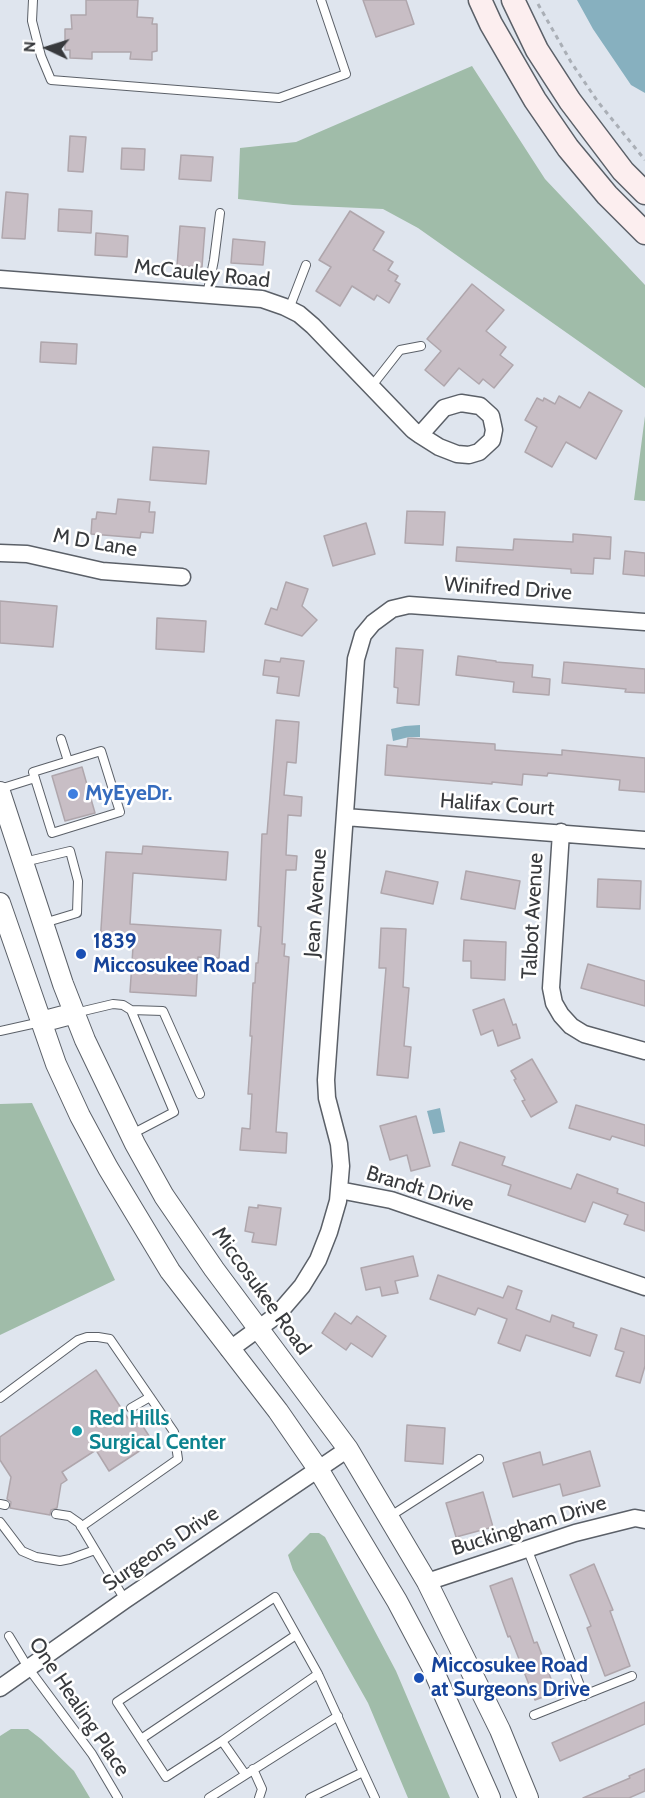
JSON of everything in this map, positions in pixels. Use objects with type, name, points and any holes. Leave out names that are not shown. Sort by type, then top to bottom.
[{"type":"main road","points":[[480,0],[491,24],[535,100],[568,148],[607,195],[645,233]]},
{"type":"main road","points":[[513,0],[537,50],[570,101],[623,171],[645,194]]},
{"type":"street","name":"McCauley Road","points":[[0,279],[262,299],[289,309],[313,326],[420,435]]},
{"type":"street","name":"M D Lane","points":[[0,553],[27,554],[102,571],[182,578]]},
{"type":"street","name":"Winifred Drive","points":[[373,623],[392,609],[409,605],[645,622]]},
{"type":"street","name":"Jean Avenue","points":[[339,1190],[341,1166],[339,1144],[327,1098],[326,1080],[356,659],[363,635],[373,623]]},
{"type":"street","name":"Miccosukee Road","points":[[0,790],[75,1013],[103,1082],[130,1135],[164,1196],[214,1269],[348,1449],[389,1517],[427,1582],[500,1730],[528,1798]]},
{"type":"street","name":"Halifax Court","points":[[345,817],[645,840]]},
{"type":"street","name":"Talbot Avenue","points":[[561,832],[551,988],[554,1003],[561,1016],[584,1034],[645,1051]]},
{"type":"street","points":[[0,903],[56,1064],[108,1168],[170,1271],[278,1411],[318,1469],[386,1583],[431,1665],[490,1798]]},
{"type":"street","points":[[41,1022],[75,1013]]},
{"type":"street","name":"Brandt Drive","points":[[229,1350],[277,1315],[302,1286],[318,1260],[329,1232],[339,1190],[391,1200],[645,1287]]},
{"type":"street","name":"Surgeons Drive","points":[[0,1688],[348,1449]]},
{"type":"street","name":"Buckingham Drive","points":[[427,1582],[527,1548],[615,1522],[635,1518],[645,1520]]},
{"type":"lane","points":[[33,0],[34,30],[51,80],[279,98],[346,74],[321,0]]},
{"type":"lane","points":[[207,295],[220,213]]},
{"type":"lane","points":[[289,309],[306,265]]},
{"type":"lane","points":[[372,387],[400,350],[421,346]]},
{"type":"lane","points":[[61,739],[68,761]]},
{"type":"lane","points":[[101,751],[120,812],[52,833],[35,778],[33,772],[101,751]]},
{"type":"lane","points":[[0,790],[35,778]]},
{"type":"lane","points":[[24,862],[70,851],[78,881],[77,913],[43,923]]},
{"type":"lane","points":[[75,1013],[113,1004],[123,1005],[131,1010],[163,1011],[200,1094]]},
{"type":"lane","points":[[130,1135],[174,1112],[131,1010]]},
{"type":"lane","points":[[0,1031],[41,1022]]},
{"type":"lane","points":[[0,1398],[78,1340],[93,1336],[110,1339],[174,1432],[178,1459],[81,1527]]},
{"type":"lane","points":[[131,1408],[150,1397]]},
{"type":"lane","points":[[389,1517],[479,1459]]},
{"type":"lane","points":[[56,1514],[69,1516],[81,1527],[125,1600]]},
{"type":"lane","points":[[0,1522],[22,1551],[36,1557],[60,1561],[95,1550]]},
{"type":"lane","points":[[527,1548],[584,1696]]},
{"type":"lane","points":[[318,1674],[166,1777],[117,1702],[275,1597],[318,1674],[375,1798]]},
{"type":"lane","points":[[141,1739],[296,1635]]},
{"type":"lane","name":"One Healing Place","points":[[9,1636],[29,1669],[92,1754],[118,1798]]},
{"type":"lane","points":[[534,1715],[632,1676]]},
{"type":"lane","points":[[210,1798],[338,1716]]},
{"type":"lane","points":[[222,1741],[261,1789],[259,1798]]},
{"type":"lane","points":[[310,1798],[363,1772]]},
{"type":"path","points":[[536,0],[571,62],[598,102],[645,160]]},
{"type":"green space","points":[[472,66],[545,179],[645,285],[645,388],[418,228],[383,209],[293,205],[238,199],[240,148],[296,142]]},
{"type":"green space","points":[[645,416],[645,501],[634,500]]},
{"type":"green space","points":[[32,1103],[115,1280],[0,1335],[0,1104]]},
{"type":"green space","points":[[310,1533],[319,1533],[325,1537],[396,1671],[450,1798],[408,1798],[368,1703],[293,1570],[288,1555]]},
{"type":"green space","points":[[11,1729],[28,1729],[41,1739],[74,1771],[90,1798],[0,1798],[0,1736]]},
{"type":"water","points":[[577,0],[645,0],[645,93],[631,85],[593,29]]},
{"type":"water","points":[[420,725],[420,737],[393,741],[391,729]]},
{"type":"water","points":[[440,1108],[445,1132],[433,1134],[427,1111]]},
{"type":"building","points":[[86,0],[138,0],[137,17],[153,18],[152,24],[157,24],[157,51],[152,52],[152,60],[130,59],[131,52],[92,52],[92,59],[70,58],[70,50],[65,50],[65,29],[72,29],[71,15],[86,15]]},
{"type":"building","points":[[363,0],[406,0],[414,24],[376,37]]},
{"type":"building","points":[[70,136],[86,137],[83,172],[68,171]]},
{"type":"building","points":[[122,148],[145,149],[144,170],[121,169]]},
{"type":"building","points":[[181,155],[213,157],[211,181],[179,179]]},
{"type":"building","points":[[6,192],[28,194],[25,239],[2,238]]},
{"type":"building","points":[[59,209],[92,211],[91,233],[58,231]]},
{"type":"building","points":[[350,211],[384,232],[373,250],[393,262],[388,270],[398,276],[395,281],[400,284],[389,303],[377,295],[374,300],[352,286],[340,306],[316,291],[331,267],[319,260]]},
{"type":"building","points":[[180,226],[205,228],[202,267],[177,266]]},
{"type":"building","points":[[96,233],[128,236],[127,257],[95,255]]},
{"type":"building","points":[[233,239],[265,242],[263,265],[231,263]]},
{"type":"building","points":[[472,284],[504,310],[486,331],[506,347],[500,355],[513,365],[494,388],[483,379],[479,384],[459,368],[444,386],[425,370],[441,351],[427,339]]},
{"type":"building","points":[[41,342],[77,344],[76,364],[40,362]]},
{"type":"building","points":[[589,392],[622,411],[596,459],[566,442],[552,467],[525,452],[537,427],[525,420],[537,398],[543,401],[544,398],[555,404],[559,396],[580,408]]},
{"type":"building","points":[[153,447],[209,451],[206,484],[150,480]]},
{"type":"building","points":[[118,499],[150,502],[149,512],[155,512],[153,533],[141,532],[140,538],[91,534],[92,519],[96,519],[97,512],[116,514]]},
{"type":"building","points":[[407,511],[445,512],[443,545],[405,543]]},
{"type":"building","points":[[366,523],[375,554],[333,566],[324,536]]},
{"type":"building","points":[[573,534],[611,537],[610,559],[594,558],[593,574],[571,573],[571,569],[456,561],[457,547],[513,550],[514,539],[573,542]]},
{"type":"building","points":[[625,551],[645,553],[645,576],[623,574]]},
{"type":"building","points":[[286,582],[308,589],[302,606],[317,620],[302,636],[265,624],[271,608],[277,610]]},
{"type":"building","points":[[0,601],[57,606],[53,647],[0,643]]},
{"type":"building","points":[[157,618],[206,621],[204,652],[156,649]]},
{"type":"building","points":[[396,648],[423,650],[419,705],[397,703],[398,688],[394,687]]},
{"type":"building","points":[[458,656],[533,665],[532,677],[550,679],[549,695],[513,692],[514,682],[456,675]]},
{"type":"building","points":[[281,658],[304,661],[299,696],[277,693],[279,677],[263,675],[265,660],[280,662]]},
{"type":"building","points":[[564,662],[645,669],[645,693],[562,683]]},
{"type":"building","points":[[276,720],[299,722],[296,763],[287,762],[284,795],[302,797],[301,816],[288,815],[286,855],[297,856],[296,870],[286,870],[282,944],[285,944],[284,956],[289,957],[276,1132],[287,1133],[286,1153],[240,1150],[242,1128],[250,1129],[252,1094],[248,1094],[252,1036],[250,1036],[253,983],[255,983],[256,963],[258,963],[261,927],[258,926],[262,834],[267,834]]},
{"type":"building","points":[[408,738],[495,744],[495,750],[562,755],[562,750],[645,758],[645,792],[619,790],[620,780],[548,773],[547,776],[523,774],[522,785],[385,775],[387,745],[407,747]]},
{"type":"building","name":"MyEyeDr.","points":[[82,767],[95,813],[65,821],[52,776]]},
{"type":"building","points":[[143,846],[228,852],[226,880],[133,873],[130,924],[221,930],[219,958],[198,957],[196,996],[130,992],[133,947],[100,944],[106,852],[142,854]]},
{"type":"building","points":[[386,871],[438,882],[433,904],[381,893]]},
{"type":"building","points":[[466,871],[520,881],[515,909],[461,899]]},
{"type":"building","points":[[598,879],[641,881],[640,909],[597,907]]},
{"type":"building","points":[[381,928],[406,929],[403,987],[409,988],[404,1046],[411,1047],[408,1078],[377,1075],[386,968],[379,968]]},
{"type":"building","points":[[464,940],[506,942],[505,980],[471,978],[471,961],[463,961]]},
{"type":"building","points":[[588,964],[645,981],[645,1006],[581,988]]},
{"type":"building","points":[[504,999],[520,1038],[498,1046],[493,1030],[481,1035],[473,1010]]},
{"type":"building","points":[[532,1059],[557,1102],[531,1117],[522,1101],[525,1100],[511,1071]]},
{"type":"building","points":[[576,1105],[645,1125],[645,1146],[612,1136],[610,1140],[569,1128]]},
{"type":"building","points":[[416,1116],[430,1166],[411,1171],[407,1155],[390,1160],[380,1126]]},
{"type":"building","points":[[460,1142],[505,1157],[502,1165],[571,1189],[577,1174],[618,1189],[617,1193],[645,1203],[645,1231],[624,1224],[628,1215],[593,1202],[585,1222],[508,1195],[511,1185],[452,1165]]},
{"type":"building","points":[[258,1205],[281,1208],[276,1245],[252,1242],[254,1233],[245,1231],[249,1207],[258,1208]]},
{"type":"building","points":[[413,1256],[418,1276],[395,1281],[398,1293],[382,1296],[380,1287],[366,1290],[361,1268]]},
{"type":"building","points":[[438,1275],[503,1298],[508,1286],[522,1291],[516,1309],[550,1322],[552,1315],[574,1323],[573,1327],[597,1335],[590,1356],[526,1335],[520,1351],[498,1343],[507,1319],[478,1308],[475,1315],[430,1299]]},
{"type":"building","points":[[335,1313],[351,1324],[357,1316],[386,1336],[372,1357],[351,1343],[346,1350],[322,1333]]},
{"type":"building","points":[[621,1328],[645,1336],[645,1366],[640,1383],[616,1376],[624,1352],[615,1349]]},
{"type":"building","name":"Red Hills Surgical Center","points":[[96,1370],[133,1426],[140,1422],[153,1442],[109,1471],[96,1450],[62,1472],[67,1480],[61,1484],[57,1508],[51,1510],[50,1515],[10,1508],[11,1502],[7,1499],[11,1477],[0,1460],[0,1437]]},
{"type":"building","points":[[407,1425],[445,1428],[443,1464],[405,1461]]},
{"type":"building","points":[[590,1451],[600,1486],[563,1496],[560,1484],[513,1497],[503,1463],[540,1452],[543,1465]]},
{"type":"building","points":[[483,1492],[493,1527],[456,1537],[446,1503]]},
{"type":"building","points":[[594,1564],[613,1610],[610,1611],[630,1666],[605,1676],[587,1628],[591,1626],[570,1575]]},
{"type":"building","points":[[512,1578],[534,1643],[537,1642],[556,1692],[535,1700],[510,1636],[508,1637],[490,1586]]},
{"type":"building","points":[[645,1702],[645,1724],[560,1761],[552,1743]]},
{"type":"building","points":[[645,1769],[645,1791],[629,1798],[583,1798],[630,1778],[629,1776]]},
{"type":"place","name":"MyEyeDr.","points":[[73,794]]},
{"type":"place","name":"1839 Miccosukee Road","points":[[81,954]]},
{"type":"place","name":"Red Hills Surgical Center","points":[[77,1431]]},
{"type":"place","name":"Miccosukee Road at Surgeons Drive","points":[[419,1678]]}]
